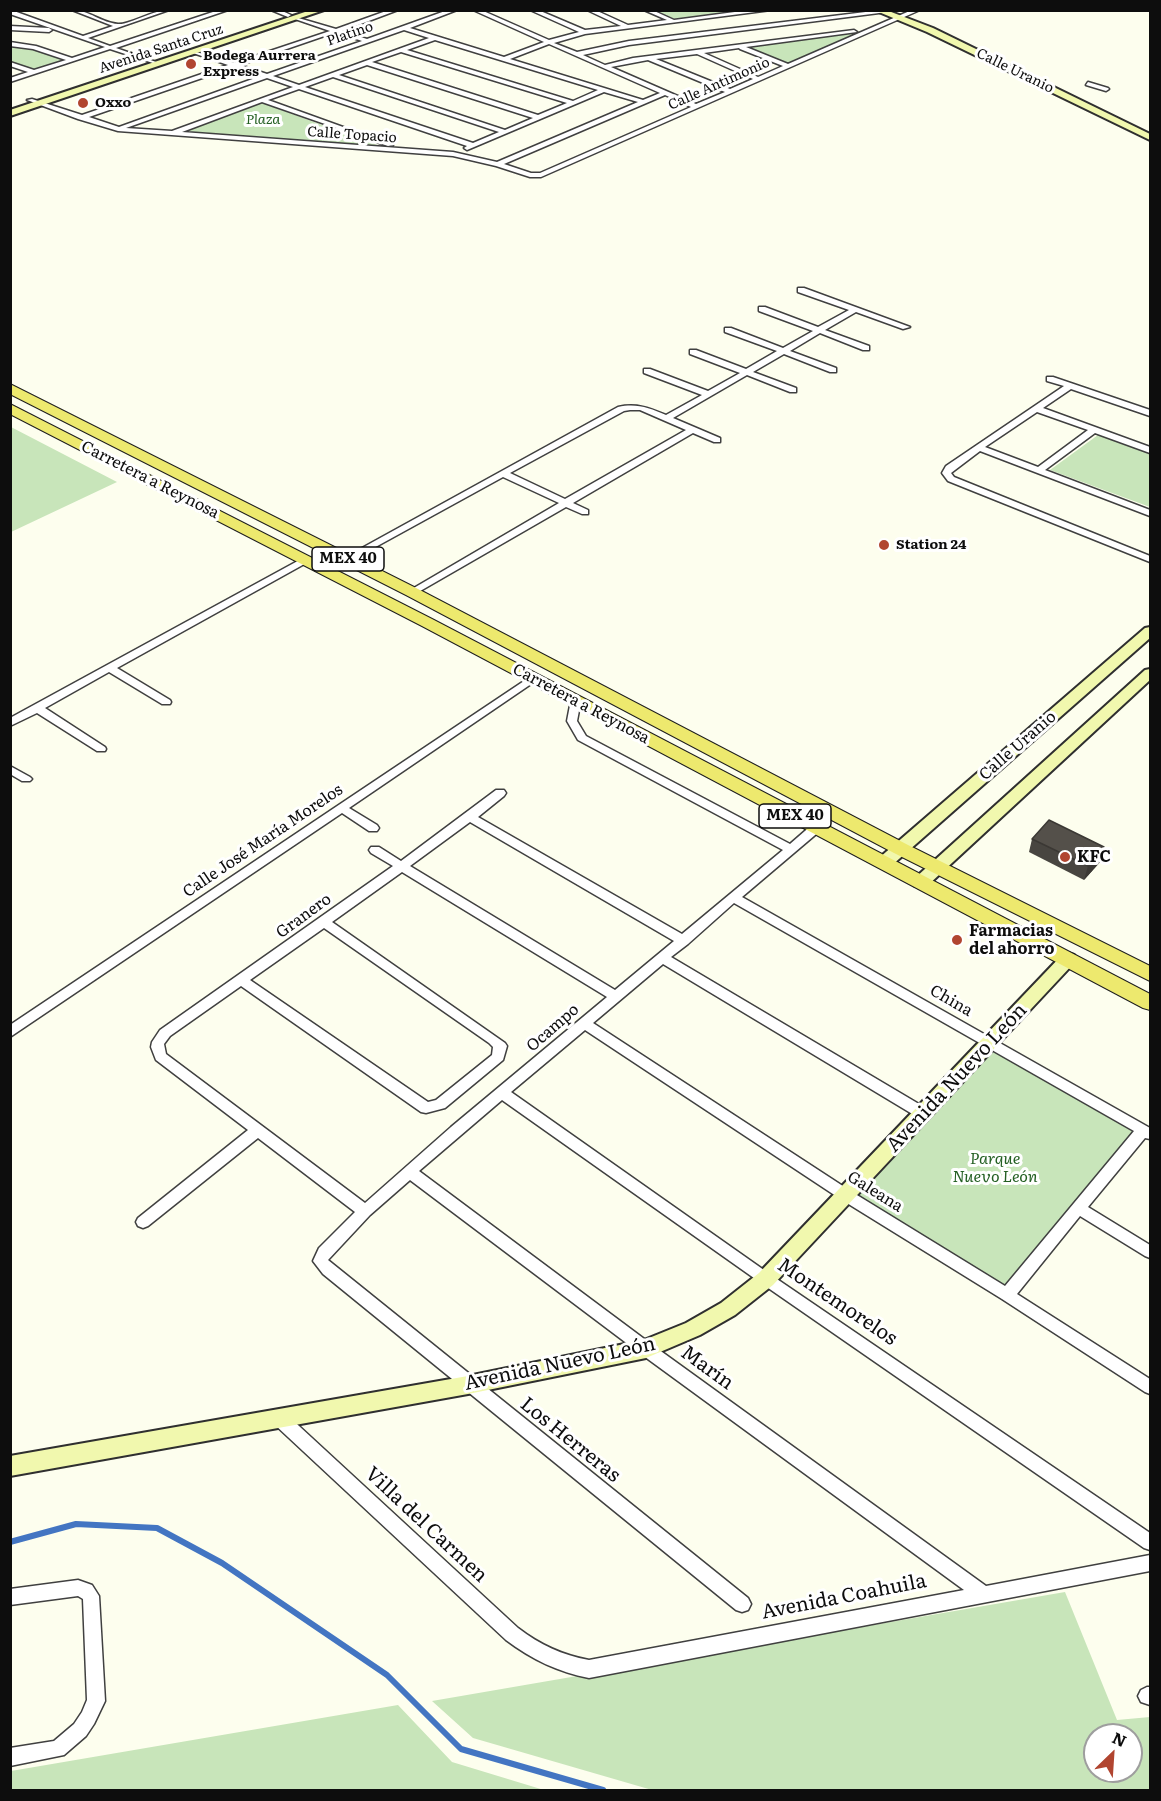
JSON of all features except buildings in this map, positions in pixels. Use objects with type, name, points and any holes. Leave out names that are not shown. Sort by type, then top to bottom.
[{"type":"main road","name":"Carretera a Reynosa","points":[[10,388],[412,591],[901,849],[1150,974]]},
{"type":"main road","name":"Carretera a Reynosa","points":[[10,408],[428,622],[1150,1003]]},
{"type":"main road","points":[[265,539],[321,560],[347,559]]},
{"type":"main road","points":[[322,568],[366,580],[394,583]]},
{"type":"main road","points":[[428,622],[413,608],[418,604],[434,603]]},
{"type":"main road","points":[[669,751],[717,768],[729,770],[747,768]]},
{"type":"main road","points":[[1002,900],[1054,940],[1068,959],[1104,966],[1150,985]]},
{"type":"street","points":[[74,10],[119,26]]},
{"type":"street","points":[[138,10],[152,15]]},
{"type":"street","points":[[82,38],[167,10]]},
{"type":"street","points":[[10,80],[226,10]]},
{"type":"street","points":[[273,10],[295,14],[368,41]]},
{"type":"street","name":"Avenida Santa Cruz","points":[[10,106],[153,62],[295,14],[320,10]]},
{"type":"street","points":[[80,118],[396,10]]},
{"type":"street","name":"Platino","points":[[118,129],[455,10]]},
{"type":"street","points":[[475,10],[697,107]]},
{"type":"street","points":[[532,10],[584,32]]},
{"type":"street","points":[[590,10],[630,27]]},
{"type":"street","points":[[646,10],[674,22]]},
{"type":"street","points":[[504,59],[584,32],[769,10]]},
{"type":"street","name":"Calle Antimonio","points":[[530,175],[550,172],[902,14],[918,10]]},
{"type":"street","points":[[578,54],[628,43],[881,11]]},
{"type":"street","name":"Calle Uranio","points":[[881,11],[902,14],[1141,122]]},
{"type":"street","points":[[10,12],[153,62]]},
{"type":"street","name":"Avenida Santa Cruz","points":[[10,113],[153,62],[195,52],[295,14]]},
{"type":"street","name":"Calle Uranio","points":[[902,14],[930,30],[1150,137]]},
{"type":"street","points":[[697,19],[739,36]]},
{"type":"street","points":[[10,28],[66,31]]},
{"type":"street","points":[[404,28],[643,102]]},
{"type":"street","points":[[606,66],[649,58],[870,30]]},
{"type":"street","points":[[171,133],[434,38]]},
{"type":"street","points":[[749,40],[760,44]]},
{"type":"street","points":[[10,44],[34,47],[73,60]]},
{"type":"street","points":[[740,47],[788,66]]},
{"type":"street","points":[[401,50],[573,103]]},
{"type":"street","points":[[195,52],[472,145]]},
{"type":"street","points":[[697,52],[758,78]]},
{"type":"street","points":[[649,58],[729,91]]},
{"type":"street","points":[[368,63],[540,118]]},
{"type":"street","points":[[10,64],[33,72]]},
{"type":"street","points":[[334,75],[506,132]]},
{"type":"street","points":[[1088,84],[1106,89]]},
{"type":"street","points":[[453,154],[604,90]]},
{"type":"street","points":[[498,164],[664,93]]},
{"type":"street","name":"Calle Topacio","points":[[30,100],[118,129],[453,154],[498,164],[530,175]]},
{"type":"street","points":[[264,100],[405,150]]},
{"type":"street","points":[[801,290],[906,327]]},
{"type":"street","points":[[762,309],[866,348]]},
{"type":"street","points":[[667,418],[856,309]]},
{"type":"street","points":[[728,330],[833,370]]},
{"type":"street","points":[[693,352],[793,390]]},
{"type":"street","points":[[647,371],[708,394]]},
{"type":"street","points":[[1050,379],[1150,413]]},
{"type":"street","points":[[1070,386],[949,468],[946,474],[1150,559]]},
{"type":"street","points":[[347,559],[621,409],[642,408],[717,440]]},
{"type":"street","points":[[1037,408],[1150,450]]},
{"type":"street","points":[[412,591],[692,430]]},
{"type":"street","points":[[1038,471],[1094,430]]},
{"type":"street","points":[[979,448],[1150,513]]},
{"type":"street","points":[[502,473],[585,512]]},
{"type":"street","points":[[10,723],[305,560]]},
{"type":"street","name":"Calle Uranio","points":[[885,862],[1150,631]]},
{"type":"street","points":[[110,668],[166,702]]},
{"type":"street","name":"Calle Uranio","points":[[921,882],[1150,673]]},
{"type":"street","name":"Calle José María Morelos","points":[[10,1032],[533,678]]},
{"type":"street","points":[[576,700],[572,721],[582,738],[790,849]]},
{"type":"street","points":[[38,708],[101,749]]},
{"type":"street","points":[[10,768],[26,779]]},
{"type":"street","name":"Granero","points":[[257,1131],[161,1057],[157,1049],[158,1042],[165,1033],[324,922],[500,793]]},
{"type":"street","points":[[342,808],[374,828]]},
{"type":"street","points":[[470,817],[684,941]]},
{"type":"street","name":"Ocampo","points":[[320,1261],[324,1252],[365,1211],[817,827]]},
{"type":"street","points":[[375,850],[616,996]]},
{"type":"street","name":"China","points":[[735,898],[1147,1132]]},
{"type":"street","points":[[242,980],[426,1108],[440,1104],[498,1057],[500,1046],[324,922]]},
{"type":"street","points":[[663,958],[924,1114]]},
{"type":"street","name":"Avenida Nuevo León","points":[[10,1466],[468,1385],[646,1349],[711,1319],[728,1309],[766,1279],[1068,959]]},
{"type":"street","name":"Galeana","points":[[584,1023],[846,1196],[1007,1295],[1150,1387]]},
{"type":"street","name":"Montemorelos","points":[[502,1093],[766,1279],[1150,1542]]},
{"type":"street","points":[[143,1222],[257,1131],[365,1211]]},
{"type":"street","points":[[1007,1295],[1079,1208],[1147,1132]]},
{"type":"street","name":"Marín","points":[[411,1172],[646,1349],[983,1594]]},
{"type":"street","points":[[1079,1208],[1150,1252]]},
{"type":"street","name":"Los Herreras","points":[[320,1261],[468,1385],[742,1604]]},
{"type":"street","name":"Villa del Carmen","points":[[280,1419],[512,1634],[546,1658]]},
{"type":"street","name":"Avenida Coahuila","points":[[546,1658],[568,1666],[589,1669],[1150,1563]]},
{"type":"street","points":[[10,1597],[78,1588],[91,1596],[96,1701],[80,1730],[57,1749],[10,1757]]},
{"type":"green space","points":[[751,10],[674,19],[651,11]]},
{"type":"green space","points":[[870,30],[788,66],[740,47]]},
{"type":"green space","points":[[10,44],[73,60],[33,72],[11,64]]},
{"type":"green space","name":"Plaza","points":[[262,103],[380,146],[183,131]]},
{"type":"green space","points":[[11,427],[117,482],[11,532]]},
{"type":"green space","points":[[1098,435],[1150,454],[1150,507],[1050,470]]},
{"type":"green space","name":"Parque Nuevo León","points":[[990,1043],[1143,1130],[1007,1295],[847,1196]]},
{"type":"green space","points":[[1065,1592],[1117,1720],[1150,1717],[1150,1790],[652,1790],[473,1738],[432,1701]]},
{"type":"green space","points":[[398,1705],[452,1762],[544,1790],[11,1790],[11,1771]]},
{"type":"waterway","points":[[10,1542],[76,1524],[157,1528],[222,1563],[387,1675],[461,1749],[603,1790]]},
{"type":"place","name":"Bodega Aurrera Express","points":[[191,64]]},
{"type":"place","name":"Oxxo","points":[[83,103]]},
{"type":"place","name":"Station 24","points":[[884,545]]},
{"type":"place","name":"KFC","points":[[1065,857]]},
{"type":"place","name":"Farmacias del ahorro","points":[[957,940]]}]
